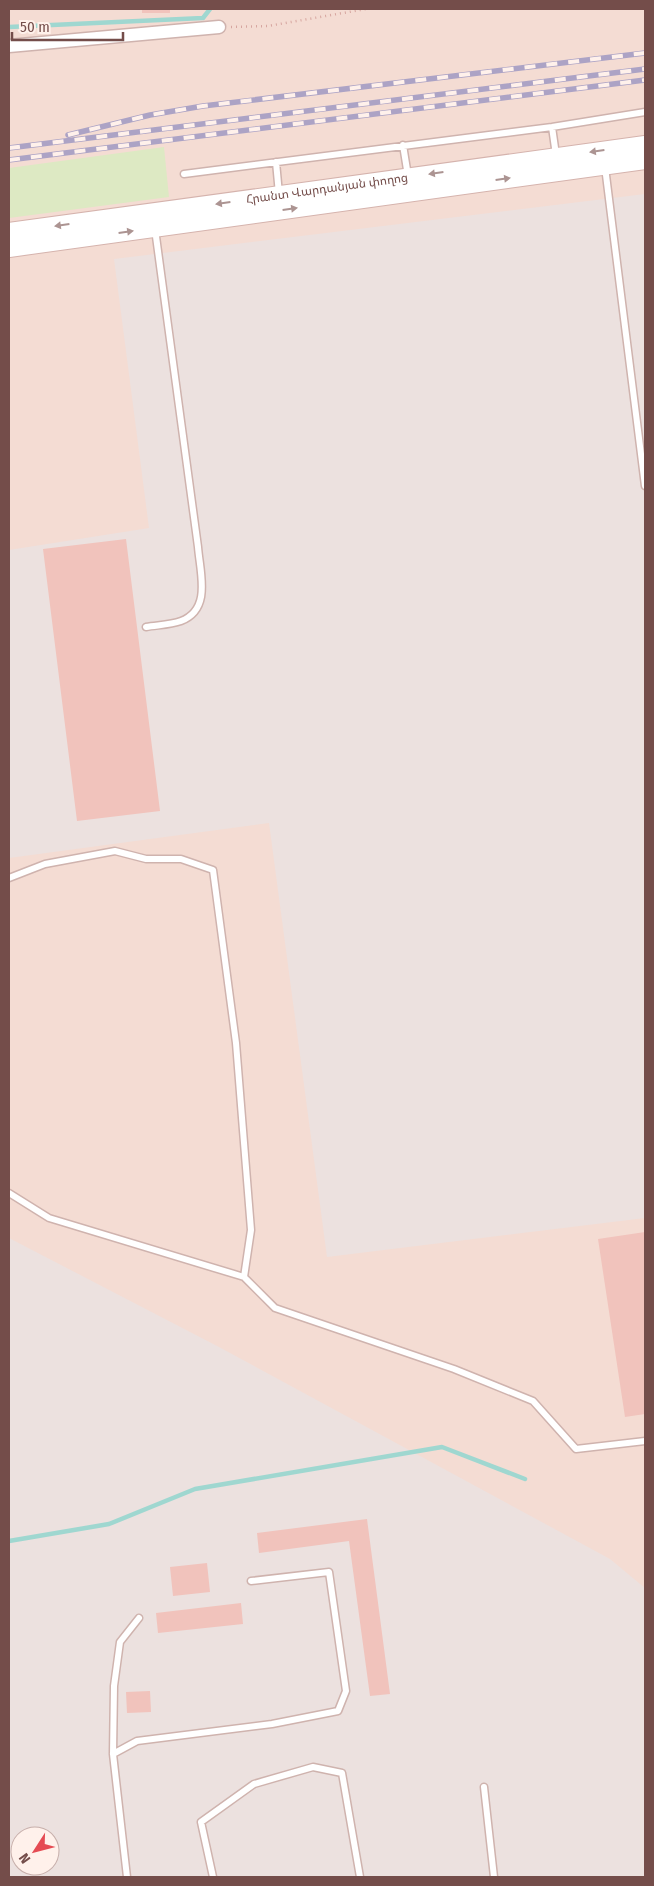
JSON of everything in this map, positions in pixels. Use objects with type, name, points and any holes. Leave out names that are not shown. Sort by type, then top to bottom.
[{"type":"main road","name":"Հրանտ Վարդանյան փողոց","points":[[9,232],[645,145]]},
{"type":"main road","name":"Հրանտ Վարդանյան փողոց","points":[[9,248],[645,160]]},
{"type":"street","points":[[9,46],[219,27]]},
{"type":"lane","points":[[184,174],[645,112]]},
{"type":"lane","points":[[552,126],[556,156]]},
{"type":"lane","points":[[403,145],[408,177]]},
{"type":"lane","points":[[276,162],[279,195]]},
{"type":"lane","points":[[604,165],[645,486]]},
{"type":"lane","points":[[146,627],[181,620],[194,612],[202,599],[198,547],[155,228]]},
{"type":"lane","points":[[9,878],[45,864],[116,851],[146,859],[181,858],[212,870],[236,1043],[249,1200],[251,1230],[244,1277]]},
{"type":"lane","points":[[9,1194],[49,1218],[244,1277],[275,1308],[454,1369],[533,1401],[576,1449],[645,1441]]},
{"type":"lane","points":[[112,1754],[137,1741],[272,1724],[338,1711],[346,1691],[329,1572],[251,1581]]},
{"type":"lane","points":[[127,1877],[112,1754],[114,1686],[120,1642],[139,1618]]},
{"type":"lane","points":[[213,1877],[201,1822],[254,1784],[313,1767],[342,1773],[360,1877]]},
{"type":"lane","points":[[484,1787],[494,1877]]},
{"type":"path","points":[[219,27],[268,26],[366,9]]},
{"type":"shaded area","points":[[9,9],[645,9],[645,1877],[9,1877]]},
{"type":"shaded area","points":[[645,194],[645,1218],[327,1257],[269,823],[9,858],[9,550],[149,528],[114,259]]},
{"type":"shaded area","points":[[9,1238],[219,1347],[610,1559],[645,1588],[645,1877],[9,1877]]},
{"type":"green space","points":[[164,147],[169,197],[9,218],[9,168]]},
{"type":"building","points":[[142,9],[170,9],[170,13],[142,13]]},
{"type":"building","points":[[126,539],[160,811],[77,821],[43,549]]},
{"type":"building","points":[[645,1232],[645,1414],[625,1417],[598,1239]]},
{"type":"building","points":[[367,1519],[390,1694],[370,1696],[349,1541],[259,1553],[257,1533]]},
{"type":"building","points":[[207,1563],[210,1592],[173,1596],[170,1567]]},
{"type":"building","points":[[241,1603],[243,1624],[158,1633],[156,1613]]},
{"type":"building","points":[[150,1691],[151,1712],[127,1713],[126,1692]]},
{"type":"waterway","points":[[9,27],[203,18],[210,9]]},
{"type":"waterway","points":[[9,1541],[109,1524],[195,1489],[442,1447],[525,1479]]},
{"type":"railway","points":[[68,135],[150,115],[203,106],[645,53]]},
{"type":"railway","points":[[9,148],[645,69]]},
{"type":"railway","points":[[9,160],[645,80]]}]
